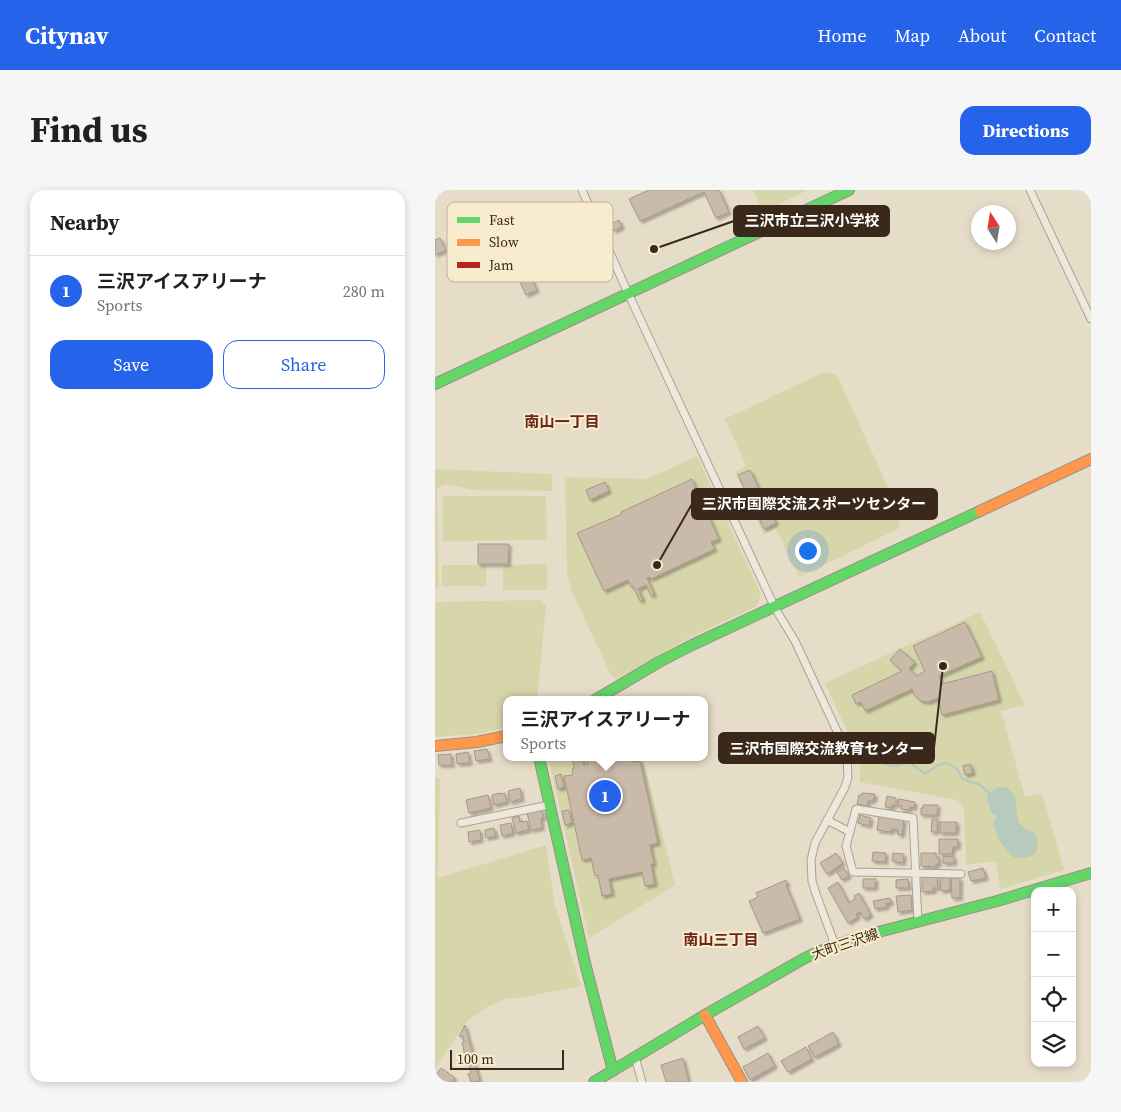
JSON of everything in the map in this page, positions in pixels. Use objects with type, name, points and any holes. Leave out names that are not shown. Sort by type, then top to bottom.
[{"type":"street","points":[[582,190],[587,202]]},
{"type":"street","points":[[435,384],[849,190]]},
{"type":"street","points":[[1029,190],[1091,319]]},
{"type":"street","points":[[613,259],[775,608],[802,656],[844,746],[848,777],[845,787],[815,842],[811,860],[816,894],[835,945]]},
{"type":"street","points":[[602,696],[692,645],[775,608],[1091,459]]},
{"type":"street","points":[[435,746],[477,742],[503,737]]},
{"type":"street","points":[[540,761],[585,963],[613,1071]]},
{"type":"street","points":[[461,823],[549,805]]},
{"type":"street","points":[[918,922],[914,873],[913,818],[856,809],[846,846],[853,872],[914,873],[961,874]]},
{"type":"street","points":[[827,820],[850,832]]},
{"type":"street","name":"大町三沢線","points":[[594,1082],[705,1015],[805,958],[835,945],[1091,873]]},
{"type":"street","points":[[705,1015],[742,1082]]},
{"type":"street","points":[[635,1057],[642,1082]]},
{"type":"green space","points":[[753,190],[808,190],[763,212]]},
{"type":"green space","points":[[824,372],[837,375],[901,516],[898,529],[799,577],[776,529],[763,534],[735,472],[746,466],[725,419]]},
{"type":"green space","points":[[697,456],[761,594],[757,606],[693,636],[616,679],[612,677],[572,592],[567,573],[565,477],[647,479]]},
{"type":"green space","points":[[435,469],[552,474],[552,491],[472,490],[447,484],[437,490],[439,588],[435,588]]},
{"type":"green space","points":[[443,496],[546,496],[547,540],[443,541]]},
{"type":"green space","points":[[547,564],[547,590],[503,590],[503,565]]},
{"type":"green space","points":[[442,565],[486,565],[486,586],[442,586]]},
{"type":"green space","points":[[541,600],[546,606],[537,696],[503,696],[503,728],[479,734],[435,737],[435,602]]},
{"type":"green space","points":[[980,612],[1025,705],[1001,711],[1025,797],[1042,793],[1064,870],[1000,889],[996,861],[966,865],[964,808],[957,800],[860,782],[860,759],[825,683]]},
{"type":"green space","points":[[549,761],[644,761],[675,885],[589,938]]},
{"type":"green space","points":[[435,778],[440,778],[438,878],[546,845],[555,906],[581,986],[519,998],[508,998],[487,1007],[467,1021],[435,1068]]},
{"type":"shaded area","points":[[999,787],[1006,787],[1014,794],[1019,823],[1027,830],[1035,833],[1037,846],[1034,854],[1031,856],[1026,858],[1013,857],[999,841],[993,824],[997,816],[991,813],[987,798],[989,793]]},
{"type":"building","points":[[649,190],[719,190],[729,212],[716,218],[704,192],[640,221],[629,199]]},
{"type":"building","points":[[619,220],[622,227],[614,231],[613,223]]},
{"type":"building","points":[[440,238],[446,250],[435,255],[435,240]]},
{"type":"building","points":[[520,282],[533,282],[537,290],[526,295]]},
{"type":"building","points":[[750,470],[776,523],[764,529],[738,475]]},
{"type":"building","points":[[692,479],[719,539],[711,542],[715,549],[651,579],[650,577],[647,578],[654,594],[651,596],[646,585],[638,589],[643,600],[640,601],[628,580],[604,591],[577,533],[622,514],[621,512]]},
{"type":"building","points":[[605,482],[609,491],[590,500],[586,490]]},
{"type":"building","points":[[478,544],[509,544],[508,564],[478,564]]},
{"type":"building","points":[[965,622],[982,657],[939,676],[942,684],[992,671],[999,700],[942,715],[938,698],[929,702],[921,701],[915,696],[912,689],[865,711],[861,702],[856,704],[852,695],[902,671],[890,660],[900,649],[915,662],[909,669],[917,676],[925,671],[913,646]]},
{"type":"building","points":[[487,749],[490,759],[476,761],[474,751]]},
{"type":"building","points":[[468,752],[470,763],[457,764],[456,754]]},
{"type":"building","points":[[451,754],[452,765],[439,765],[438,755]]},
{"type":"building","points":[[573,761],[583,761],[584,765],[588,764],[587,761],[640,761],[658,843],[650,845],[654,864],[651,864],[655,884],[645,886],[642,872],[609,879],[612,894],[602,896],[598,875],[595,876],[591,858],[582,860],[564,776],[573,775],[572,769],[574,769]]},
{"type":"building","points":[[970,764],[973,773],[965,775],[963,766]]},
{"type":"building","points":[[561,774],[564,787],[558,789],[555,776]]},
{"type":"building","points":[[520,788],[522,799],[510,802],[508,791]]},
{"type":"building","points":[[505,793],[507,802],[494,805],[492,795]]},
{"type":"building","points":[[862,793],[875,794],[874,800],[868,801],[867,806],[857,804],[859,795],[862,795]]},
{"type":"building","points":[[488,795],[491,808],[469,813],[466,800]]},
{"type":"building","points":[[887,796],[896,798],[896,805],[892,805],[892,808],[885,807]]},
{"type":"building","points":[[899,799],[915,802],[914,808],[910,807],[909,810],[901,809],[902,806],[898,806]]},
{"type":"building","points":[[923,805],[938,805],[937,815],[921,815]]},
{"type":"building","points":[[542,810],[544,817],[541,818],[542,828],[531,830],[527,813]]},
{"type":"building","points":[[569,810],[572,823],[565,825],[562,811]]},
{"type":"building","points":[[860,815],[871,818],[869,826],[858,823]]},
{"type":"building","points":[[519,816],[520,822],[527,821],[529,830],[516,833],[512,818]]},
{"type":"building","points":[[879,816],[904,820],[902,835],[897,834],[898,830],[892,829],[891,832],[877,830]]},
{"type":"building","points":[[932,819],[938,819],[937,832],[931,832]]},
{"type":"building","points":[[940,822],[957,822],[956,833],[940,833]]},
{"type":"building","points":[[511,823],[513,833],[502,836],[500,825]]},
{"type":"building","points":[[494,828],[496,836],[486,838],[485,830]]},
{"type":"building","points":[[480,830],[481,840],[469,842],[468,832]]},
{"type":"building","points":[[939,839],[958,839],[958,847],[953,847],[952,854],[939,854]]},
{"type":"building","points":[[873,852],[886,853],[885,862],[872,861]]},
{"type":"building","points":[[836,853],[843,863],[827,874],[820,863]]},
{"type":"building","points":[[893,853],[904,854],[903,863],[892,861]]},
{"type":"building","points":[[921,853],[936,853],[936,857],[939,857],[939,864],[936,864],[936,867],[921,866]]},
{"type":"building","points":[[954,856],[954,863],[943,863],[943,857]]},
{"type":"building","points":[[844,868],[849,876],[842,880],[837,872]]},
{"type":"building","points":[[983,868],[986,878],[971,881],[968,872]]},
{"type":"building","points":[[922,877],[937,877],[938,888],[933,888],[934,891],[922,892]]},
{"type":"building","points":[[950,877],[950,890],[941,891],[940,878]]},
{"type":"building","points":[[951,878],[960,878],[960,898],[952,898]]},
{"type":"building","points":[[863,879],[876,879],[875,888],[863,888]]},
{"type":"building","points":[[908,879],[909,888],[896,888],[896,880]]},
{"type":"building","points":[[786,880],[788,884],[786,885],[800,919],[763,933],[749,901],[758,897],[756,893]]},
{"type":"building","points":[[838,882],[849,903],[859,893],[871,915],[864,919],[860,912],[856,914],[858,917],[848,923],[828,888]]},
{"type":"building","points":[[911,895],[912,910],[898,912],[896,896]]},
{"type":"building","points":[[890,898],[891,903],[886,904],[887,907],[875,909],[873,901]]},
{"type":"building","points":[[465,1025],[475,1062],[467,1064],[462,1043],[464,1042],[463,1036],[459,1036]]},
{"type":"building","points":[[758,1026],[765,1038],[744,1049],[738,1037]]},
{"type":"building","points":[[833,1032],[839,1044],[815,1057],[808,1046]]},
{"type":"building","points":[[806,1047],[812,1059],[788,1072],[781,1061]]},
{"type":"building","points":[[768,1053],[775,1066],[750,1080],[743,1067]]},
{"type":"building","points":[[683,1058],[689,1082],[666,1082],[661,1065]]},
{"type":"building","points":[[475,1064],[480,1081],[471,1082],[468,1074],[471,1073],[469,1065]]},
{"type":"building","points":[[441,1068],[455,1078],[452,1082],[435,1082],[435,1076]]},
{"type":"waterway","points":[[885,764],[895,766],[907,762],[924,773],[940,764],[947,763],[956,768],[963,779],[980,785],[989,793]]},
{"type":"traffic: fast","points":[[435,384],[849,190]]},
{"type":"traffic: fast","points":[[602,696],[692,645],[980,511]]},
{"type":"traffic: fast","points":[[540,761],[585,963],[613,1071]]},
{"type":"traffic: fast","points":[[594,1082],[705,1015],[805,958],[827,948],[867,935],[997,901],[1091,873]]},
{"type":"traffic: slow","points":[[980,511],[1091,459]]},
{"type":"traffic: slow","points":[[435,746],[477,742],[503,737]]},
{"type":"traffic: slow","points":[[705,1015],[742,1082]]},
{"type":"place","name":"三沢市立三沢小学校","points":[[654,249]]},
{"type":"place","name":"三沢市国際交流スポーツセンター","points":[[657,565]]},
{"type":"place","name":"三沢市国際交流教育センター","points":[[943,666]]},
{"type":"place","name":"三沢アイスアリーナ","points":[[605,796]]},
{"type":"district","name":"南山一丁目","points":[[562,421]]},
{"type":"district","name":"南山三丁目","points":[[721,939]]}]
